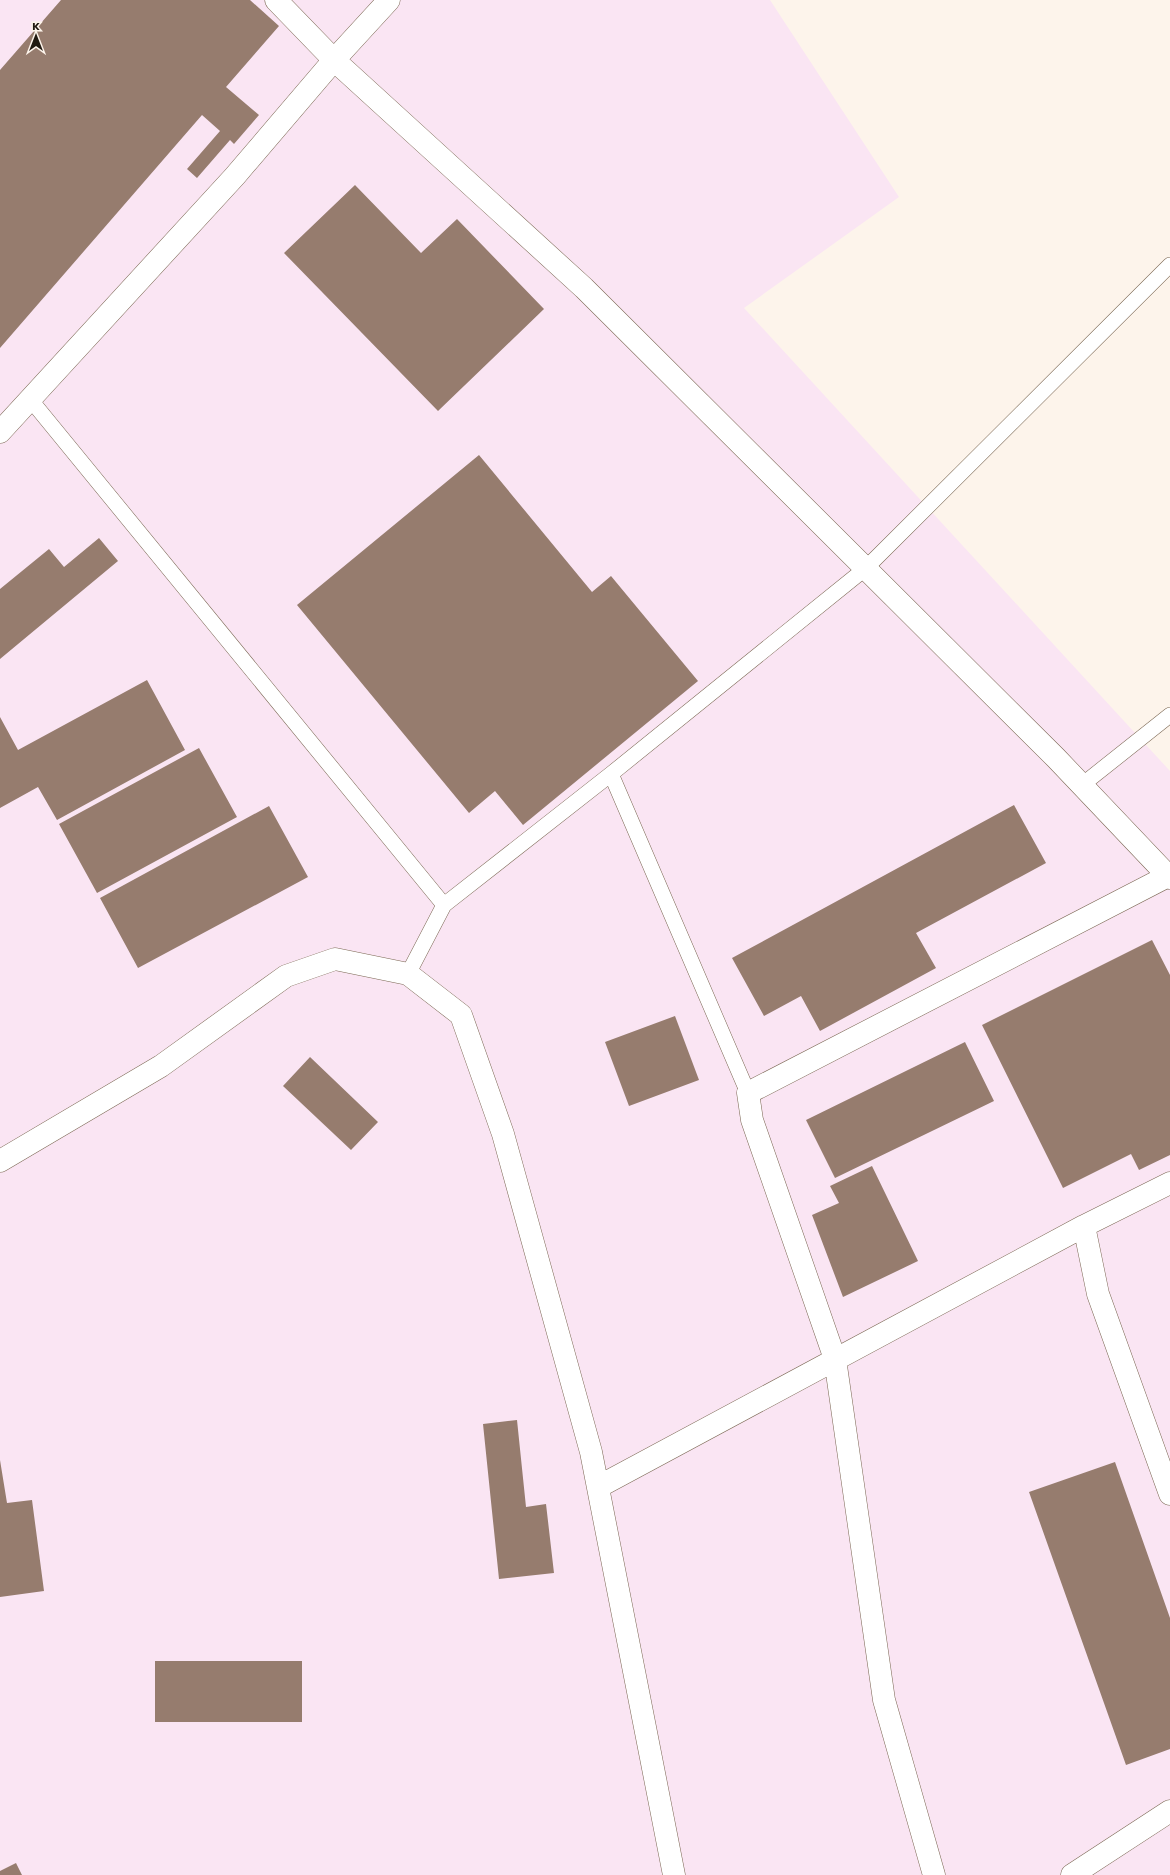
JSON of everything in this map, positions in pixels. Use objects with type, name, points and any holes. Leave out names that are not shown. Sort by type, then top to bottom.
[{"type":"street","points":[[276,0],[334,60],[584,288],[1082,785],[1169,877],[748,1092],[752,1120],[835,1359],[884,1700],[934,1875]]},
{"type":"street","points":[[0,432],[235,176],[334,60],[390,0]]},
{"type":"street","points":[[0,1161],[161,1066],[286,976],[335,959],[408,974],[461,1015],[503,1134],[591,1452],[674,1875]]},
{"type":"street","points":[[598,1486],[1084,1226],[1170,1183]]},
{"type":"street","points":[[1084,1226],[1098,1294],[1170,1494]]},
{"type":"street","points":[[1072,1875],[1170,1812]]},
{"type":"lane","points":[[408,974],[444,905],[612,774],[866,568],[1170,265]]},
{"type":"lane","points":[[30,399],[444,905]]},
{"type":"lane","points":[[1082,785],[1170,715]]},
{"type":"lane","points":[[612,774],[748,1092]]},
{"type":"shaded area","points":[[0,0],[770,0],[899,197],[744,308],[1170,771],[1170,1875],[0,1875]]},
{"type":"building","points":[[61,0],[250,0],[279,26],[226,87],[259,115],[234,144],[230,140],[197,178],[187,169],[220,131],[202,115],[0,348],[0,70]]},
{"type":"building","points":[[355,185],[421,253],[457,219],[544,309],[438,411],[284,253]]},
{"type":"building","points":[[479,455],[592,592],[611,576],[698,681],[523,825],[495,791],[469,813],[297,605]]},
{"type":"building","points":[[99,538],[118,561],[0,659],[0,589],[49,549],[64,567]]},
{"type":"building","points":[[147,680],[185,750],[57,820],[38,787],[0,808],[0,717],[18,750]]},
{"type":"building","points":[[199,748],[237,817],[97,893],[59,824]]},
{"type":"building","points":[[1014,805],[1046,863],[916,933],[936,968],[820,1031],[801,996],[764,1016],[732,958]]},
{"type":"building","points":[[269,806],[308,877],[138,968],[100,898]]},
{"type":"building","points":[[1152,940],[1170,975],[1170,1155],[1139,1170],[1131,1154],[1063,1188],[982,1025]]},
{"type":"building","points":[[675,1016],[699,1080],[629,1106],[605,1042]]},
{"type":"building","points":[[965,1042],[994,1101],[835,1178],[806,1120]]},
{"type":"building","points":[[310,1057],[378,1122],[351,1150],[283,1086]]},
{"type":"building","points":[[872,1166],[918,1261],[843,1297],[812,1215],[839,1203],[830,1186]]},
{"type":"building","points":[[517,1420],[526,1507],[546,1504],[554,1573],[499,1579],[483,1424]]},
{"type":"building","points":[[0,1460],[7,1503],[32,1500],[44,1591],[0,1597]]},
{"type":"building","points":[[1115,1462],[1170,1618],[1170,1749],[1126,1765],[1029,1492]]},
{"type":"building","points":[[155,1661],[302,1661],[302,1722],[155,1722]]},
{"type":"building","points":[[16,1863],[22,1875],[0,1875],[0,1871]]}]
